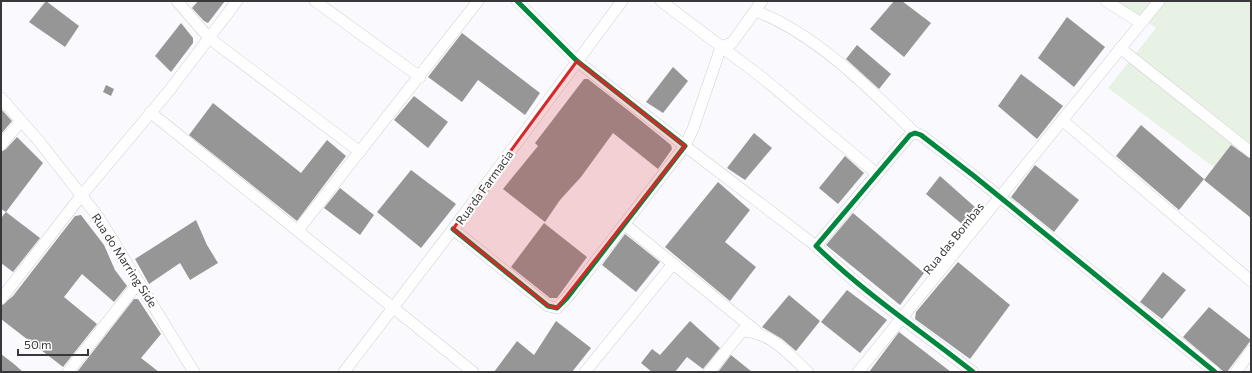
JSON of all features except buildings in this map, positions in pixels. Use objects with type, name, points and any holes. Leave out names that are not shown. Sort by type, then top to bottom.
[{"type":"street","points":[[177,1],[209,38],[360,152]]},
{"type":"street","points":[[1,299],[81,196],[150,112],[237,1]]},
{"type":"street","points":[[315,1],[420,77]]},
{"type":"street","points":[[298,230],[420,77],[478,1]]},
{"type":"street","points":[[517,1],[577,61],[684,146],[816,246],[834,264],[973,372]]},
{"type":"street","name":"Rua da Farmacia","points":[[344,372],[453,229],[622,1]]},
{"type":"street","points":[[661,1],[786,98],[877,174]]},
{"type":"street","points":[[721,47],[732,43],[762,1]]},
{"type":"street","points":[[1106,1],[1141,23]]},
{"type":"street","name":"Rua das Bombas","points":[[858,372],[901,317],[1159,1]]},
{"type":"street","points":[[755,10],[794,31],[832,57],[867,87],[915,133],[921,135],[1000,197],[1215,372]]},
{"type":"street","points":[[453,229],[548,306],[557,308],[684,146],[693,129],[721,47]]},
{"type":"street","points":[[1120,48],[1251,152]]},
{"type":"street","name":"Rua do Marring Side","points":[[1,98],[38,140],[99,218],[194,372]]},
{"type":"street","points":[[150,112],[393,306],[467,370]]},
{"type":"street","points":[[1062,120],[1251,281]]},
{"type":"street","points":[[1,145],[21,121]]},
{"type":"street","points":[[816,246],[910,135],[915,133]]},
{"type":"street","points":[[624,224],[756,332],[774,341],[808,372]]},
{"type":"street","points":[[585,372],[673,264]]},
{"type":"street","points":[[68,372],[139,282]]},
{"type":"street","points":[[709,372],[742,331],[756,332]]},
{"type":"street","points":[[1236,372],[1251,351]]},
{"type":"highlighted area","points":[[577,61],[685,146],[557,308],[548,306],[453,229]]},
{"type":"green space","points":[[1115,1],[1251,1],[1251,195],[1108,88],[1156,28]]},
{"type":"cycle path","points":[[453,229],[548,306],[557,308],[567,298],[685,146],[577,61],[517,1]]},
{"type":"cycle path","points":[[973,372],[853,280],[816,246],[910,135],[915,133],[921,135],[974,176],[1215,372]]}]
